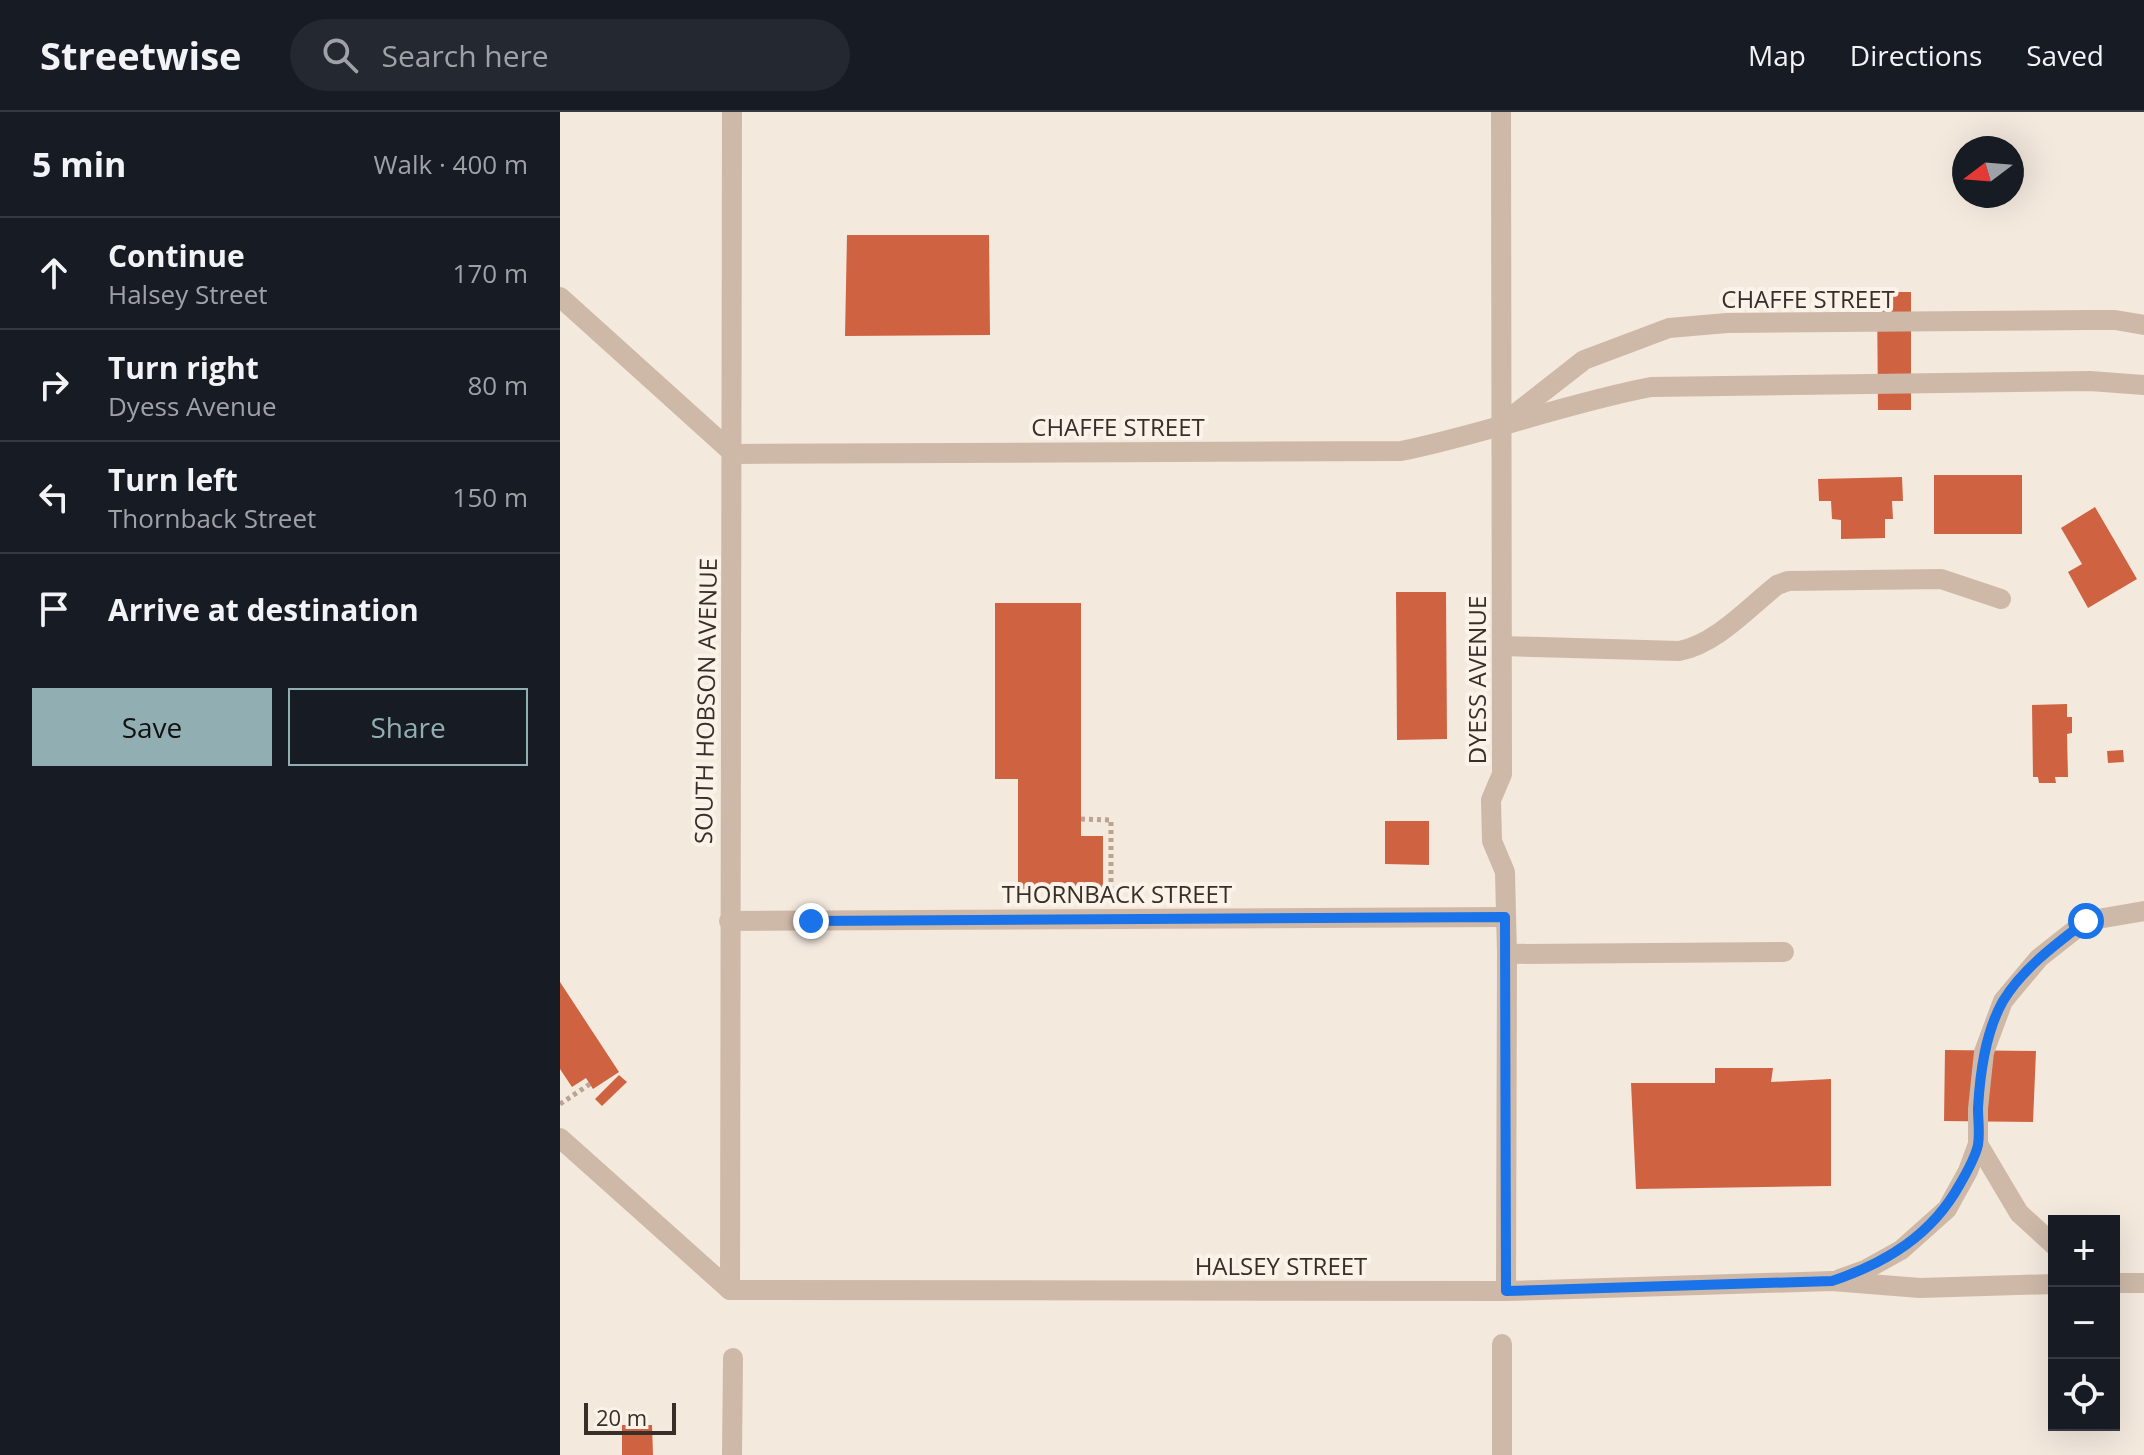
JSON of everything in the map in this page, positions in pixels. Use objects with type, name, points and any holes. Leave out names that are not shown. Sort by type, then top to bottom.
[{"type":"street","name":"SOUTH HOBSON AVENUE","points":[[730,1290],[729,921],[734,454],[732,112]]},
{"type":"street","name":"DYESS AVENUE","points":[[1501,112],[1502,774],[1491,800],[1492,841],[1505,872],[1506,1291]]},
{"type":"street","points":[[560,297],[734,454]]},
{"type":"street","name":"CHAFFE STREET","points":[[1500,426],[1584,360],[1669,328],[1727,323],[2089,320],[2144,325]]},
{"type":"street","name":"CHAFFE STREET","points":[[734,454],[1401,451],[1458,439],[1608,395],[1651,387],[2090,381],[2144,385]]},
{"type":"street","points":[[1502,646],[1679,651],[1695,648],[1777,585],[1788,581],[1941,579],[2001,599]]},
{"type":"street","name":"HALSEY STREET","points":[[1832,1281],[1865,1270],[1901,1250],[1947,1209],[1968,1171],[1978,1144],[1984,1052],[2003,1001],[2039,958],[2086,921],[2144,911]]},
{"type":"street","name":"THORNBACK STREET","points":[[729,921],[1505,917]]},
{"type":"street","points":[[1507,954],[1784,952]]},
{"type":"street","points":[[560,1138],[730,1290]]},
{"type":"street","points":[[1978,1144],[2019,1213],[2048,1240]]},
{"type":"street","name":"HALSEY STREET","points":[[730,1290],[1506,1291],[1832,1281],[1920,1288],[2048,1284]]},
{"type":"street","points":[[2120,1283],[2144,1283]]},
{"type":"street","points":[[1502,1344],[1502,1455]]},
{"type":"street","points":[[732,1455],[733,1358]]},
{"type":"path","points":[[1081,819],[1111,820],[1111,919]]},
{"type":"path","points":[[560,1104],[590,1084]]},
{"type":"building","points":[[847,235],[989,235],[990,335],[845,336]]},
{"type":"building","points":[[1877,292],[1911,292],[1911,410],[1878,410]]},
{"type":"building","points":[[1934,475],[2022,475],[2022,534],[1934,534]]},
{"type":"building","points":[[1902,477],[1903,501],[1892,501],[1893,519],[1885,519],[1885,538],[1841,539],[1841,520],[1832,519],[1831,501],[1819,501],[1818,479]]},
{"type":"building","points":[[2095,507],[2137,579],[2088,608],[2068,572],[2082,564],[2061,528]]},
{"type":"building","points":[[1396,592],[1446,592],[1447,739],[1397,740]]},
{"type":"building","points":[[995,603],[1081,603],[1081,836],[1103,836],[1103,892],[1018,891],[1018,779],[995,779]]},
{"type":"building","points":[[2067,704],[2067,717],[2072,717],[2072,733],[2067,734],[2068,777],[2055,777],[2056,783],[2039,783],[2038,777],[2033,777],[2032,705]]},
{"type":"building","points":[[2123,750],[2124,762],[2108,763],[2107,751]]},
{"type":"building","points":[[1385,821],[1429,821],[1429,865],[1385,864]]},
{"type":"building","points":[[560,982],[619,1072],[593,1089],[586,1078],[572,1087],[560,1069]]},
{"type":"building","points":[[1945,1050],[2036,1051],[2033,1122],[1944,1121]]},
{"type":"building","points":[[1715,1068],[1773,1068],[1771,1082],[1831,1079],[1831,1186],[1636,1189],[1631,1083],[1715,1083]]},
{"type":"building","points":[[619,1075],[627,1082],[602,1106],[595,1099]]},
{"type":"building","points":[[622,1425],[652,1425],[653,1455],[622,1455]]},
{"type":"route","points":[[811,921],[1505,917],[1506,1291],[1832,1281],[1865,1270],[1901,1250],[1947,1209],[1968,1171],[1978,1144],[1984,1052],[2003,1001],[2039,958],[2086,921]]}]
